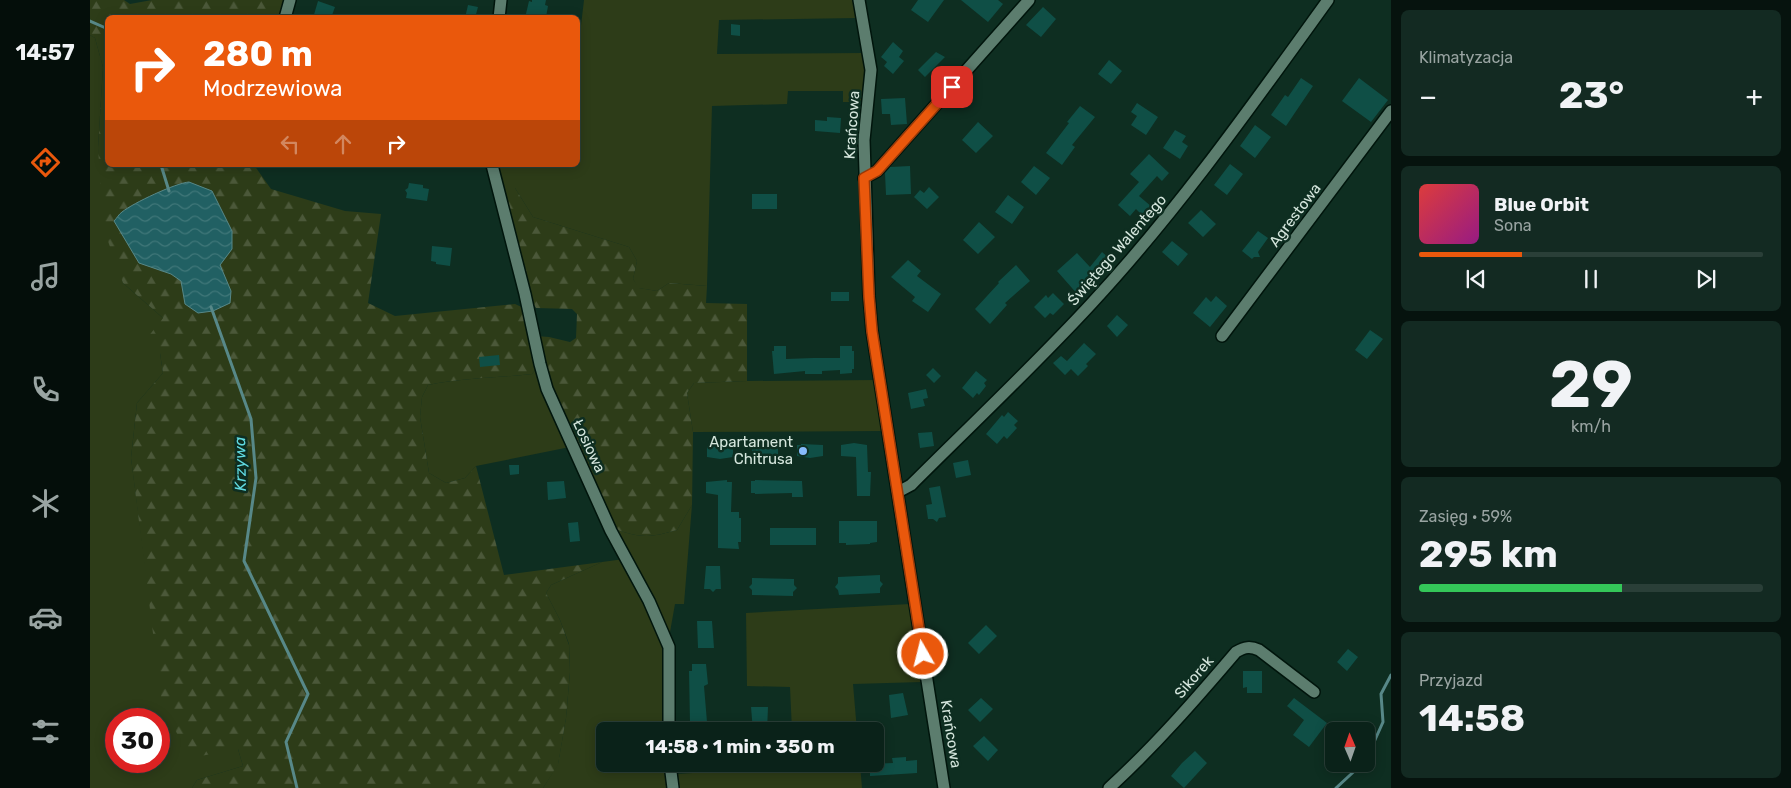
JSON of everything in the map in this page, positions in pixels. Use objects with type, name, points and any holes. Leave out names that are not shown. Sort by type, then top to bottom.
[{"type":"street","points":[[286,15],[290,0]]},
{"type":"street","points":[[499,15],[501,0]]},
{"type":"street","name":"Krańcowa","points":[[859,0],[871,70],[865,116],[864,178],[872,331],[944,788]]},
{"type":"street","points":[[864,178],[877,171],[1029,0]]},
{"type":"street","name":"Świętego Walentego","points":[[898,492],[911,486],[1092,303],[1178,202],[1328,0]]},
{"type":"street","name":"Agrestowa","points":[[1222,336],[1391,111]]},
{"type":"street","name":"Łosiowa","points":[[493,167],[547,389],[611,531],[649,601],[669,647],[669,722]]},
{"type":"street","name":"Sikorek","points":[[1109,788],[1170,728],[1236,652],[1244,647],[1252,647],[1259,650],[1314,692]]},
{"type":"street","points":[[671,772],[673,788]]},
{"type":"green space","points":[[90,0],[124,0],[130,4],[152,0],[286,0],[282,15],[105,15],[105,167],[255,167],[271,189],[345,211],[381,214],[368,303],[395,316],[515,304],[526,309],[538,366],[532,374],[467,379],[428,385],[422,397],[420,417],[429,473],[446,483],[465,478],[476,466],[504,575],[602,562],[551,585],[546,593],[560,620],[569,645],[570,672],[566,718],[558,765],[543,788],[192,788],[197,780],[243,766],[238,749],[190,758],[170,720],[170,708],[164,708],[162,705],[131,458],[137,403],[163,373],[160,353],[144,342],[163,318],[123,283],[104,230],[98,148],[103,67],[95,38],[90,35]]},
{"type":"green space","points":[[584,0],[854,0],[857,18],[719,20],[717,54],[864,53],[865,78],[862,102],[843,102],[843,91],[788,91],[787,104],[712,106],[707,286],[669,283],[657,291],[638,288],[633,279],[637,261],[629,247],[533,217],[515,188],[502,191],[496,167],[580,167],[580,34]]},
{"type":"green space","points":[[90,35],[95,38],[103,67],[98,148],[123,283],[163,318],[160,353],[163,373],[137,403],[131,458],[153,625],[238,749],[243,766],[197,780],[192,788],[90,788]]},
{"type":"green space","points":[[508,187],[515,188],[533,217],[629,247],[637,261],[633,279],[639,288],[657,291],[669,283],[707,286],[706,303],[747,304],[747,381],[694,383],[687,393],[693,432],[692,505],[677,530],[646,536],[614,529],[550,388],[536,336],[570,342],[576,338],[577,314],[572,309],[536,308],[528,295],[502,191]]},
{"type":"green space","points":[[538,366],[570,447],[476,466],[465,478],[446,483],[429,473],[420,417],[422,397],[428,385],[467,379],[532,374]]},
{"type":"green space","points":[[877,380],[884,431],[693,432],[687,393],[694,383]]},
{"type":"green space","points":[[692,505],[684,604],[675,604],[670,632],[666,632],[614,529],[646,536],[677,530]]},
{"type":"green space","points":[[624,559],[665,646],[665,722],[596,722],[596,772],[668,772],[669,788],[543,788],[558,764],[566,718],[570,672],[569,644],[560,620],[546,593],[551,585],[602,562]]},
{"type":"green space","points":[[910,604],[922,682],[853,684],[856,722],[792,722],[790,687],[747,686],[746,613]]},
{"type":"green space","points":[[709,772],[861,772],[862,788],[677,788],[676,774]]},
{"type":"water","points":[[189,182],[212,191],[232,231],[232,249],[220,265],[231,291],[230,303],[213,311],[198,313],[185,304],[181,281],[171,274],[139,263],[114,221],[121,213],[135,204],[155,194]]},
{"type":"building","points":[[532,0],[546,0],[545,5],[548,6],[546,15],[526,15],[529,1],[532,2]]},
{"type":"building","points":[[918,0],[944,0],[928,22],[911,10]]},
{"type":"building","points":[[961,0],[998,0],[1003,4],[988,22]]},
{"type":"building","points":[[318,1],[335,7],[332,15],[314,15]]},
{"type":"building","points":[[468,5],[478,7],[476,15],[466,15]]},
{"type":"building","points":[[1043,7],[1056,19],[1041,37],[1026,25]]},
{"type":"building","points":[[731,24],[740,25],[740,36],[731,35]]},
{"type":"building","points":[[893,42],[903,51],[899,57],[904,61],[893,74],[884,66],[887,62],[881,57]]},
{"type":"building","points":[[936,52],[945,57],[925,77],[918,70]]},
{"type":"building","points":[[1109,60],[1122,71],[1111,84],[1098,74]]},
{"type":"building","points":[[1301,78],[1313,86],[1286,126],[1271,115],[1285,95],[1288,97]]},
{"type":"building","points":[[1359,78],[1388,100],[1371,122],[1342,101]]},
{"type":"building","points":[[905,98],[907,124],[891,125],[890,114],[882,114],[881,99]]},
{"type":"building","points":[[1137,103],[1158,117],[1146,135],[1131,125],[1137,116],[1131,112]]},
{"type":"building","points":[[1080,106],[1095,117],[1072,145],[1075,147],[1062,165],[1046,153]]},
{"type":"building","points":[[827,117],[841,118],[840,133],[815,131],[815,120],[827,121]]},
{"type":"building","points":[[978,122],[993,136],[976,153],[962,140]]},
{"type":"building","points":[[1255,125],[1271,137],[1255,158],[1240,146]]},
{"type":"building","points":[[1175,130],[1186,136],[1182,142],[1188,146],[1180,159],[1163,148]]},
{"type":"building","points":[[1149,154],[1169,173],[1162,181],[1157,176],[1139,196],[1152,207],[1144,217],[1136,209],[1130,216],[1118,205],[1139,182],[1130,174]]},
{"type":"building","points":[[1230,164],[1243,174],[1227,195],[1214,185]]},
{"type":"building","points":[[910,166],[911,194],[886,195],[885,173],[890,167]]},
{"type":"building","points":[[1034,166],[1050,178],[1036,195],[1021,182]]},
{"type":"building","points":[[409,183],[423,185],[423,188],[429,189],[427,201],[406,198],[407,193],[405,190],[408,188]]},
{"type":"building","points":[[929,187],[939,197],[927,209],[914,197],[920,190],[924,193]]},
{"type":"building","points":[[752,194],[777,194],[777,209],[752,209]]},
{"type":"building","points":[[1008,195],[1024,207],[1012,224],[995,212]]},
{"type":"building","points":[[1201,210],[1216,224],[1203,237],[1188,223]]},
{"type":"building","points":[[979,222],[995,237],[978,254],[963,240]]},
{"type":"building","points":[[1258,231],[1268,238],[1258,252],[1260,257],[1252,259],[1242,251]]},
{"type":"building","points":[[1172,241],[1188,254],[1178,266],[1162,252]]},
{"type":"building","points":[[432,246],[452,248],[450,266],[436,264],[436,262],[431,261]]},
{"type":"building","points":[[1102,252],[1110,259],[1097,275],[1100,277],[1079,296],[1057,271],[1077,253],[1090,267]]},
{"type":"building","points":[[908,260],[921,271],[917,276],[941,294],[928,312],[912,301],[915,297],[891,277]]},
{"type":"building","points":[[1016,265],[1030,281],[1005,303],[1007,305],[990,324],[975,309],[998,282]]},
{"type":"building","points":[[831,292],[849,292],[849,301],[831,301]]},
{"type":"building","points":[[1053,293],[1064,304],[1053,315],[1050,313],[1045,318],[1034,307],[1046,295],[1048,298]]},
{"type":"building","points":[[1216,296],[1227,306],[1210,327],[1193,313],[1206,297],[1211,302]]},
{"type":"building","points":[[1117,315],[1128,325],[1117,337],[1107,326]]},
{"type":"building","points":[[1370,330],[1383,339],[1367,359],[1355,350]]},
{"type":"building","points":[[1084,343],[1096,354],[1078,376],[1071,369],[1065,375],[1053,363],[1061,356],[1067,361]]},
{"type":"building","points":[[774,346],[786,346],[786,359],[840,358],[840,346],[852,346],[852,351],[854,351],[854,369],[852,369],[852,373],[840,374],[840,370],[822,371],[822,374],[805,374],[805,371],[774,374],[772,351],[774,351]]},
{"type":"building","points":[[499,355],[500,365],[480,367],[479,357]]},
{"type":"building","points":[[933,368],[941,376],[934,383],[926,375]]},
{"type":"building","points":[[976,371],[987,380],[984,383],[986,386],[979,395],[977,393],[973,398],[962,388]]},
{"type":"building","points":[[926,389],[928,398],[923,399],[925,406],[911,409],[908,393]]},
{"type":"building","points":[[1008,412],[1018,421],[1014,425],[1017,428],[1007,439],[1004,436],[997,444],[986,434],[1002,415],[1004,417]]},
{"type":"building","points":[[932,432],[934,446],[920,448],[918,433]]},
{"type":"building","points":[[854,443],[867,445],[868,472],[871,472],[870,496],[857,496],[856,457],[841,456],[841,445]]},
{"type":"building","points":[[729,444],[729,446],[733,446],[733,457],[720,459],[707,457],[707,446]]},
{"type":"building","points":[[757,444],[778,445],[778,457],[752,457],[752,445],[757,446]]},
{"type":"building","points":[[797,445],[823,445],[823,456],[810,458],[797,456]]},
{"type":"building","points":[[968,460],[971,475],[956,478],[953,463]]},
{"type":"building","points":[[509,465],[519,465],[519,474],[510,475]]},
{"type":"building","points":[[727,480],[727,482],[732,482],[731,512],[739,512],[739,518],[741,518],[741,542],[738,542],[739,549],[718,548],[718,495],[706,493],[706,482]]},
{"type":"building","points":[[564,481],[566,498],[548,500],[547,482]]},
{"type":"building","points":[[751,481],[802,481],[803,497],[792,497],[792,493],[751,493]]},
{"type":"building","points":[[940,486],[946,517],[939,518],[937,522],[933,519],[928,519],[926,505],[932,504],[929,488]]},
{"type":"building","points":[[839,521],[877,521],[877,542],[846,545],[846,543],[839,543]]},
{"type":"building","points":[[578,522],[580,541],[570,542],[568,523]]},
{"type":"building","points":[[770,528],[816,528],[816,545],[770,545]]},
{"type":"building","points":[[706,566],[720,566],[721,589],[716,589],[713,592],[710,589],[704,589]]},
{"type":"building","points":[[880,575],[880,581],[883,584],[880,588],[880,593],[839,595],[835,587],[838,583],[838,577]]},
{"type":"building","points":[[752,578],[794,579],[794,585],[797,588],[793,592],[793,596],[752,595],[752,590],[749,587],[752,584]]},
{"type":"building","points":[[697,621],[712,621],[714,648],[698,648]]},
{"type":"building","points":[[986,625],[997,636],[979,654],[968,643]]},
{"type":"building","points":[[1348,649],[1358,657],[1347,671],[1337,662]]},
{"type":"building","points":[[692,664],[706,664],[708,684],[704,686],[707,722],[690,722],[689,671],[692,671]]},
{"type":"building","points":[[1243,671],[1262,671],[1262,693],[1247,693],[1247,687],[1243,688]]},
{"type":"building","points":[[903,693],[908,715],[891,718],[889,695]]},
{"type":"building","points":[[981,698],[993,709],[980,722],[968,710]]},
{"type":"building","points":[[1294,698],[1326,722],[1309,747],[1293,735],[1304,720],[1287,706]]},
{"type":"building","points":[[751,707],[768,707],[767,722],[752,722]]},
{"type":"building","points":[[984,736],[998,750],[988,761],[973,746]]},
{"type":"building","points":[[1195,751],[1207,763],[1184,788],[1171,776]]},
{"type":"building","points":[[906,757],[906,761],[917,760],[917,773],[870,776],[870,772],[884,772],[884,763],[893,763],[892,758]]},
{"type":"waterway","name":"Krzywa","points":[[90,21],[105,28]]},
{"type":"waterway","name":"Krzywa","points":[[162,167],[169,191]]},
{"type":"waterway","name":"Krzywa","points":[[211,307],[251,419],[256,478],[244,561],[308,694],[286,742],[297,788]]},
{"type":"waterway","points":[[1375,740],[1383,722],[1381,694],[1391,675]]},
{"type":"waterway","points":[[1336,788],[1353,772]]},
{"type":"place","name":"Apartament Chitrusa","points":[[803,451]]},
{"type":"route","points":[[923,654],[872,331],[864,178],[877,171],[952,87]]}]
